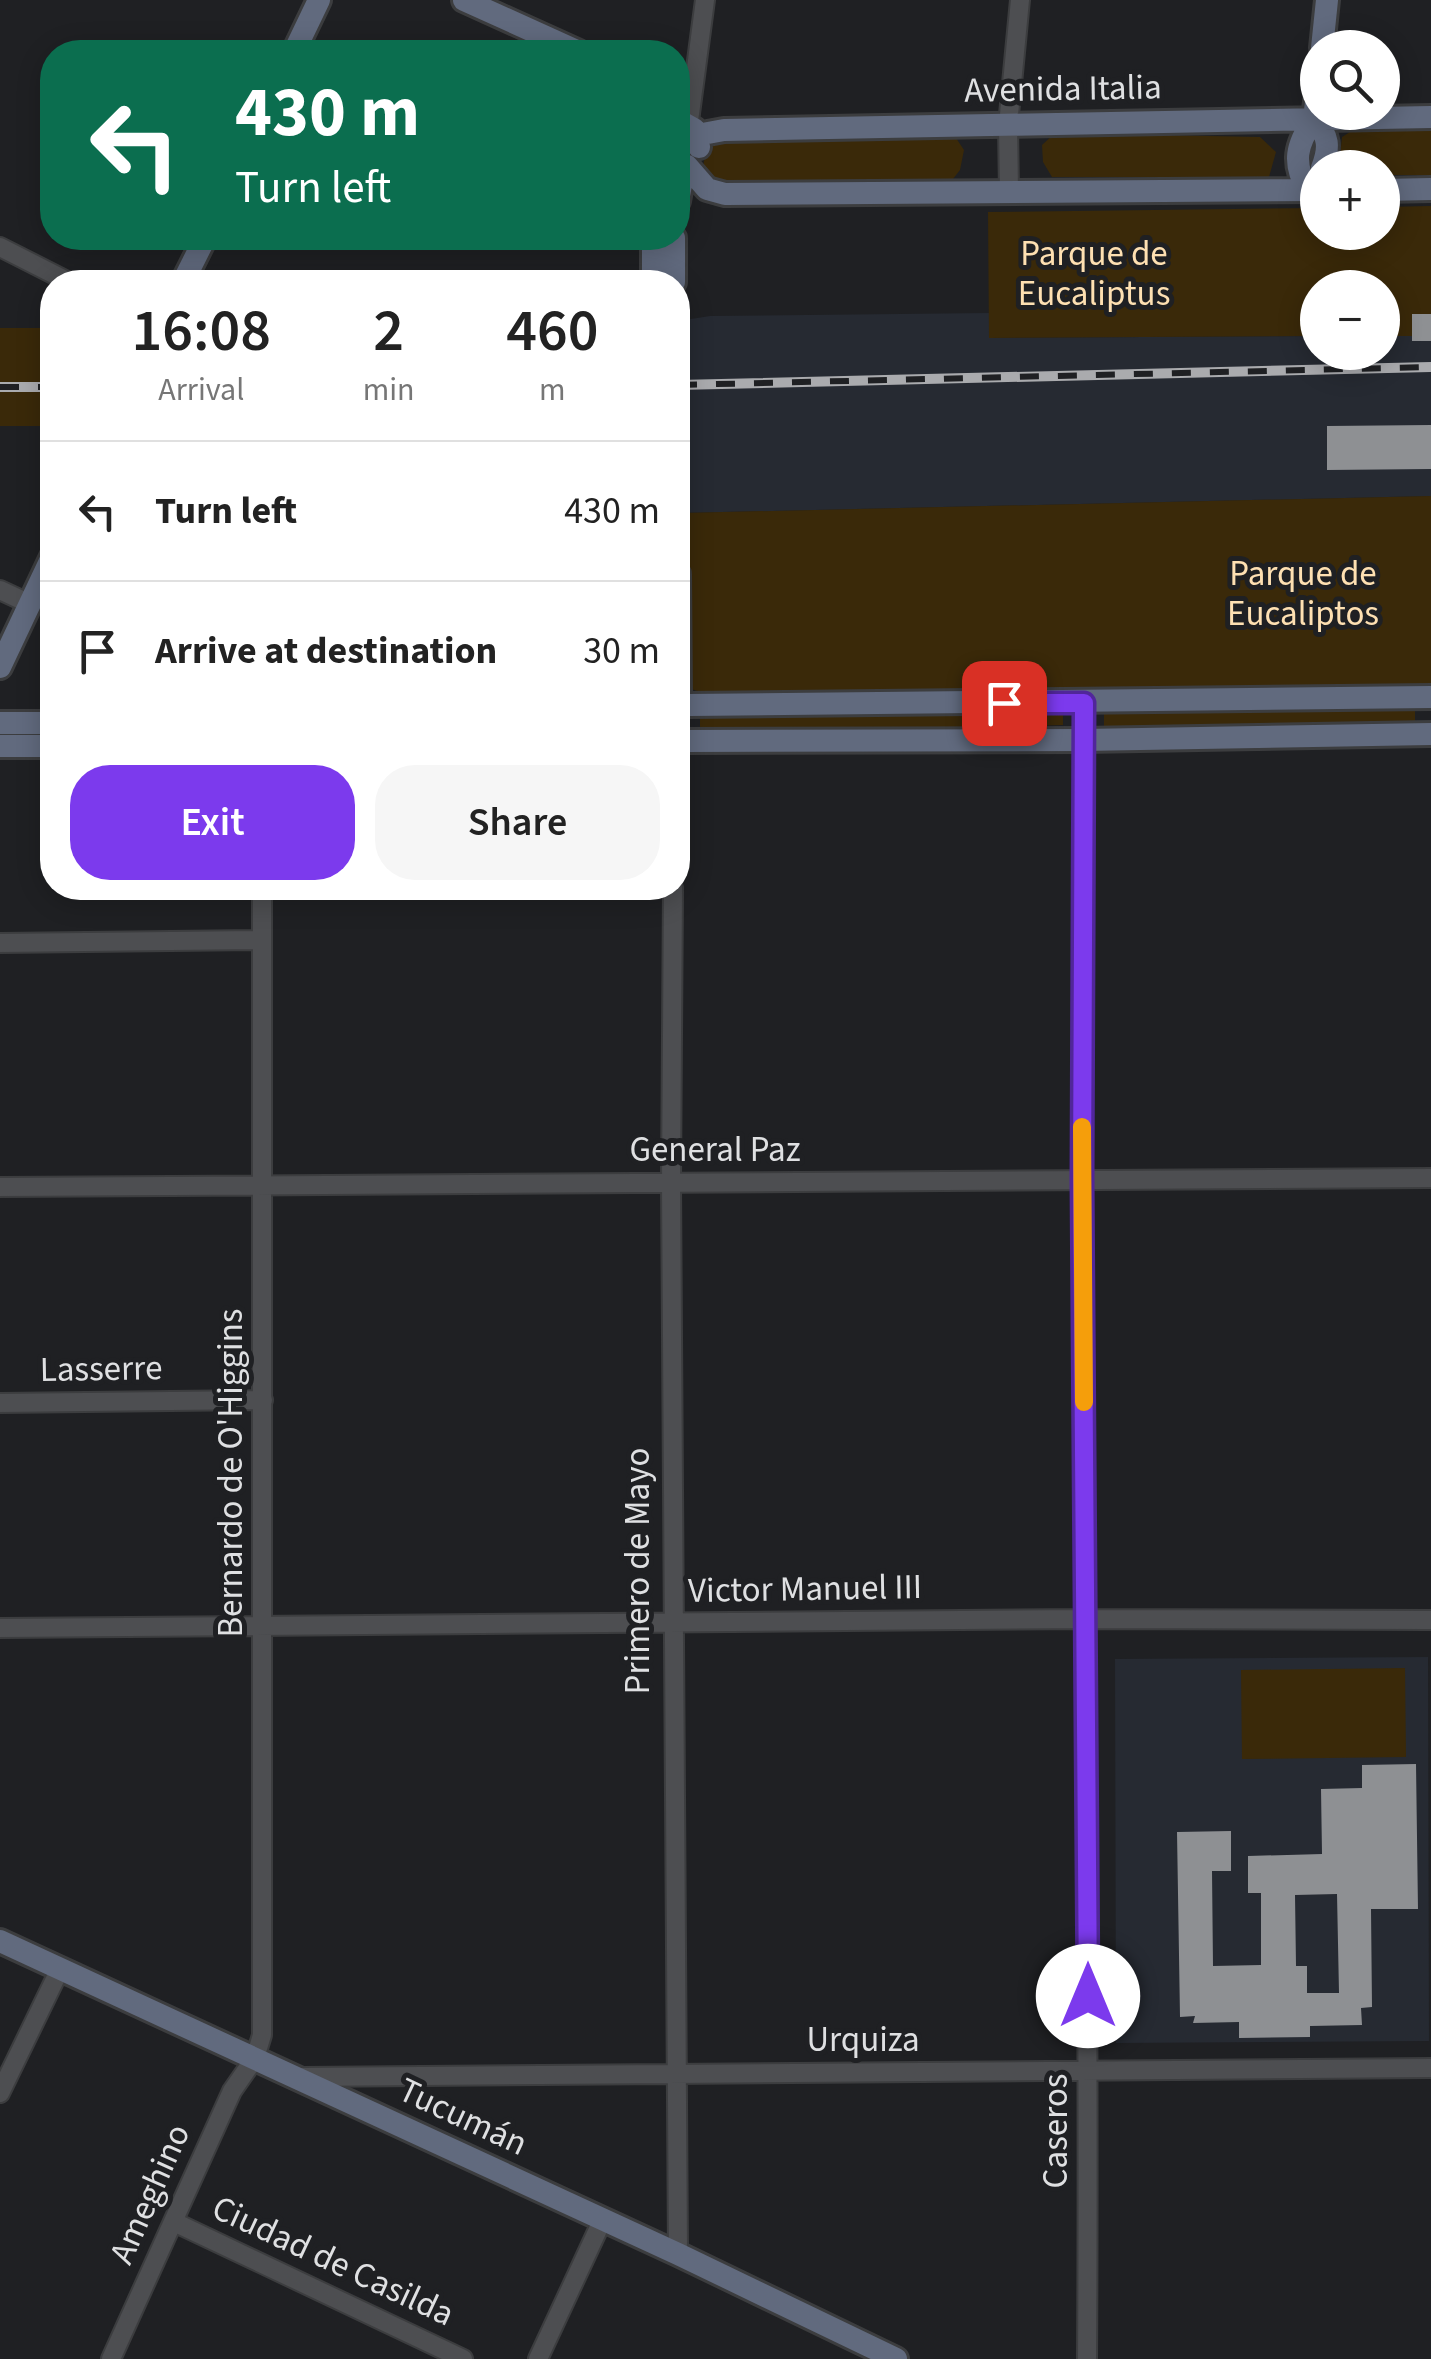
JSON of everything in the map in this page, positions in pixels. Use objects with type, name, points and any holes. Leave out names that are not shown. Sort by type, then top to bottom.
[{"type":"street","points":[[300,40],[319,0]]},
{"type":"street","points":[[464,0],[552,40]]},
{"type":"street","points":[[690,102],[706,0]]},
{"type":"street","points":[[1009,192],[1008,125],[1020,0]]},
{"type":"street","points":[[1324,30],[1327,0]]},
{"type":"street","name":"Avenida Italia","points":[[1400,118],[1431,117]]},
{"type":"street","name":"Avenida Italia","points":[[690,122],[724,130],[1300,120]]},
{"type":"street","points":[[690,128],[699,151],[690,161]]},
{"type":"street","points":[[1300,174],[1296,152],[1308,130]]},
{"type":"street","points":[[690,174],[707,189],[724,194],[1300,186]]},
{"type":"street","points":[[1400,190],[1431,189]]},
{"type":"street","points":[[0,247],[45,270]]},
{"type":"street","points":[[0,667],[40,582]]},
{"type":"street","points":[[0,590],[30,604]]},
{"type":"street","points":[[690,700],[1084,703],[1431,697]]},
{"type":"street","name":"Caseros","points":[[1084,703],[1087,2359]]},
{"type":"street","points":[[0,723],[40,723]]},
{"type":"street","points":[[690,742],[1431,734]]},
{"type":"street","points":[[0,746],[40,746]]},
{"type":"street","name":"Bernardo de O'Higgins","points":[[254,2058],[262,2036],[262,900]]},
{"type":"street","name":"Primero de Mayo","points":[[673,900],[678,2254]]},
{"type":"street","points":[[0,943],[262,940]]},
{"type":"street","name":"General Paz","points":[[0,1187],[1431,1178]]},
{"type":"street","name":"Lasserre","points":[[0,1403],[263,1400]]},
{"type":"street","name":"Victor Manuel III","points":[[0,1628],[1431,1620]]},
{"type":"street","name":"Tucumán","points":[[0,1941],[896,2359]]},
{"type":"street","points":[[0,2093],[60,1968]]},
{"type":"street","name":"Ameghino","points":[[110,2359],[232,2091],[254,2058]]},
{"type":"street","name":"Urquiza","points":[[296,2077],[1431,2068]]},
{"type":"street","points":[[538,2359],[602,2221]]},
{"type":"street","name":"Ciudad de Casilda","points":[[174,2222],[463,2359]]},
{"type":"shaded area","points":[[989,313],[990,338],[1300,336],[1300,370],[1400,370],[1400,336],[1431,336],[1431,496],[690,513],[690,319]]},
{"type":"shaded area","points":[[1428,1657],[1429,2041],[1116,2043],[1115,1659]]},
{"type":"green space","points":[[1431,127],[1431,175],[1400,175],[1400,150],[1341,150],[1342,137],[1353,130]]},
{"type":"green space","points":[[952,132],[964,150],[960,170],[949,184],[721,185],[703,176],[706,155],[719,139]]},
{"type":"green space","points":[[1055,133],[1260,137],[1276,152],[1269,177],[1052,177],[1043,162],[1042,145]]},
{"type":"green space","name":"Parque de Eucaliptus","points":[[1431,206],[1431,336],[1400,336],[1400,270],[1300,270],[1300,336],[989,338],[988,212],[1300,208],[1300,250],[1400,250],[1400,207]]},
{"type":"green space","points":[[0,328],[40,328],[40,426],[0,426]]},
{"type":"green space","name":"Parque de Eucaliptos","points":[[1431,496],[1431,687],[710,695],[690,688],[690,513]]},
{"type":"green space","points":[[1415,702],[1415,721],[1104,728],[1104,705]]},
{"type":"green space","points":[[1063,706],[1063,725],[700,735],[700,713]]},
{"type":"green space","points":[[1405,1668],[1406,1757],[1242,1759],[1241,1670]]},
{"type":"building","points":[[1412,314],[1431,314],[1431,341],[1412,341]]},
{"type":"building","points":[[1431,425],[1431,469],[1327,470],[1327,426]]},
{"type":"building","points":[[1416,1764],[1418,1909],[1371,1909],[1372,2007],[1361,2008],[1362,2025],[1310,2026],[1310,2037],[1239,2038],[1239,2022],[1193,2023],[1195,2016],[1180,2017],[1177,1832],[1231,1831],[1231,1871],[1212,1871],[1213,1966],[1261,1965],[1261,1893],[1248,1893],[1248,1856],[1322,1854],[1321,1789],[1362,1788],[1362,1765]],"holes":[[[1337,1894],[1339,1993],[1307,1993],[1307,1966],[1296,1966],[1295,1895]]]},
{"type":"railway","points":[[690,385],[1431,367]]},
{"type":"railway","points":[[0,387],[40,387]]},
{"type":"slow traffic","points":[[1082,1127],[1084,1402]]},
{"type":"route","points":[[1004,703],[1084,703],[1082,1179],[1088,1996]]}]
